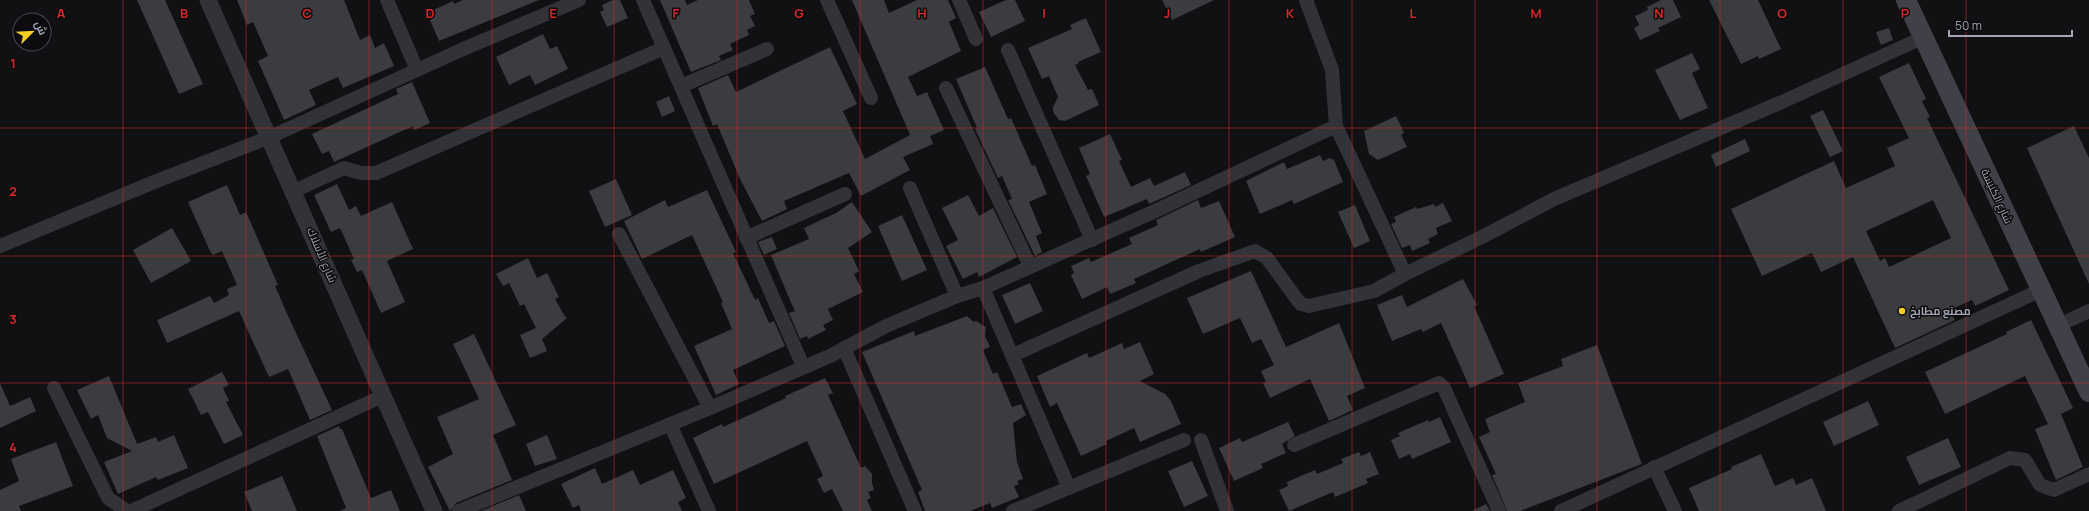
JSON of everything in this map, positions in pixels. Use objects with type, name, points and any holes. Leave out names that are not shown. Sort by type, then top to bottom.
[{"type":"main road","name":"شارع الكنيسة","points":[[1906,0],[2089,392]]},
{"type":"street","name":"شارع الأسلاك","points":[[208,0],[294,191],[382,396],[434,511]]},
{"type":"street","points":[[387,0],[417,70]]},
{"type":"street","points":[[0,246],[154,182],[270,137],[563,3],[579,0]]},
{"type":"street","points":[[643,0],[803,366]]},
{"type":"street","points":[[828,0],[871,98]]},
{"type":"street","points":[[959,0],[976,39]]},
{"type":"street","points":[[1306,0],[1332,70],[1336,126],[1405,274]]},
{"type":"street","points":[[1013,355],[1199,271],[1255,251],[1267,258],[1301,304],[1309,306],[1374,291],[1554,199],[1782,102],[1924,37]]},
{"type":"street","points":[[294,191],[344,168],[361,173],[376,173],[664,48]]},
{"type":"street","points":[[680,86],[767,49]]},
{"type":"street","points":[[1008,50],[1092,240]]},
{"type":"street","points":[[946,88],[1030,266]]},
{"type":"street","points":[[459,511],[710,408],[844,348],[886,326],[957,296],[983,288],[1092,240],[1336,126]]},
{"type":"street","points":[[910,188],[957,296]]},
{"type":"street","points":[[746,238],[845,194]]},
{"type":"street","points":[[619,234],[710,408]]},
{"type":"street","points":[[983,288],[1070,488]]},
{"type":"street","points":[[1561,511],[2041,290]]},
{"type":"street","points":[[2059,325],[2089,311]]},
{"type":"street","points":[[844,348],[915,511]]},
{"type":"street","points":[[1294,445],[1439,383],[1444,388],[1499,511]]},
{"type":"street","points":[[54,388],[108,498],[127,511]]},
{"type":"street","points":[[131,511],[382,396]]},
{"type":"street","points":[[670,424],[709,511]]},
{"type":"street","points":[[1013,511],[1184,440]]},
{"type":"street","points":[[1201,440],[1227,511]]},
{"type":"street","points":[[1899,511],[2010,458],[2024,460],[2040,485],[2054,490],[2089,474]]},
{"type":"street","points":[[1654,468],[1675,511]]},
{"type":"building","points":[[137,0],[165,0],[203,84],[179,94]]},
{"type":"building","points":[[237,0],[344,0],[360,40],[370,35],[375,48],[384,43],[394,66],[343,88],[338,77],[309,90],[316,105],[284,120],[258,61],[268,56],[253,22],[247,25]]},
{"type":"building","points":[[463,0],[539,0],[439,41],[427,13],[453,1],[454,4]]},
{"type":"building","points":[[613,0],[620,0],[628,18],[607,27],[600,12],[604,10],[602,5]]},
{"type":"building","points":[[660,0],[685,0],[687,5],[698,0],[749,0],[755,14],[750,16],[755,26],[747,30],[749,35],[730,44],[733,50],[719,56],[721,60],[691,72]]},
{"type":"building","points":[[852,0],[884,0],[889,13],[917,0],[948,0],[956,18],[949,22],[961,51],[908,77],[917,96],[927,92],[944,130],[930,136],[933,144],[903,157],[910,170],[861,196],[849,173],[784,201],[787,209],[762,221],[740,179],[717,124],[713,126],[698,88],[728,75],[736,92],[830,47],[857,104],[843,111],[865,159],[910,135]]},
{"type":"building","points":[[1006,0],[1015,0],[1025,21],[991,37],[979,12]]},
{"type":"building","points":[[1162,0],[1214,0],[1172,20]]},
{"type":"building","points":[[1661,0],[1673,0],[1681,17],[1658,28],[1660,31],[1640,40],[1634,28],[1639,25],[1635,16],[1648,10],[1647,7]]},
{"type":"building","points":[[1709,0],[1758,0],[1781,49],[1759,59],[1758,56],[1741,64]]},
{"type":"building","points":[[1086,18],[1101,52],[1078,62],[1079,63],[1075,65],[1088,90],[1092,89],[1099,105],[1065,121],[1059,120],[1053,112],[1053,107],[1058,97],[1049,76],[1042,79],[1028,48],[1072,29],[1070,25]]},
{"type":"building","points":[[1889,28],[1893,40],[1881,45],[1876,32]]},
{"type":"building","points":[[543,34],[550,49],[557,46],[568,69],[535,85],[530,75],[509,85],[496,57]]},
{"type":"building","points":[[1692,53],[1700,69],[1692,73],[1708,108],[1680,120],[1655,70]]},
{"type":"building","points":[[1909,63],[1926,99],[1922,101],[1930,117],[1927,118],[2009,290],[1975,306],[1972,300],[1950,310],[1955,320],[1895,348],[1853,257],[1821,272],[1812,253],[1762,276],[1731,209],[1834,161],[1846,188],[1895,166],[1887,148],[1909,138],[1879,77]],"holes":[[[1933,200],[1951,238],[1889,267],[1885,258],[1880,261],[1866,231]]]},
{"type":"building","points":[[985,67],[1008,119],[1011,118],[1032,166],[1035,165],[1047,194],[1029,202],[1042,233],[1036,236],[1042,252],[1035,256],[1008,200],[1012,199],[1002,176],[998,178],[975,129],[977,128],[956,79]]},
{"type":"building","points":[[412,82],[430,123],[414,130],[413,126],[334,162],[329,151],[322,154],[312,134],[398,94],[396,89]]},
{"type":"building","points":[[669,96],[675,111],[662,117],[656,102]]},
{"type":"building","points":[[1823,110],[1843,151],[1830,157],[1810,116]]},
{"type":"building","points":[[1396,116],[1404,133],[1401,135],[1407,147],[1378,160],[1369,154],[1364,131]]},
{"type":"building","points":[[2074,126],[2089,158],[2089,284],[2027,148]]},
{"type":"building","points":[[1110,134],[1122,160],[1119,161],[1131,187],[1150,178],[1154,186],[1185,172],[1191,185],[1149,204],[1147,199],[1104,217],[1086,176],[1090,174],[1079,148]]},
{"type":"building","points":[[1745,139],[1750,151],[1716,167],[1711,155]]},
{"type":"building","points":[[1320,155],[1323,161],[1330,158],[1334,160],[1343,182],[1294,204],[1292,200],[1260,214],[1246,181],[1284,162],[1287,169]]},
{"type":"building","points":[[616,179],[632,215],[605,227],[589,191]]},
{"type":"building","points":[[337,184],[349,210],[356,206],[361,216],[392,202],[413,249],[387,261],[405,302],[381,313],[362,270],[357,272],[351,260],[354,259],[340,228],[331,232],[314,195]]},
{"type":"building","points":[[227,185],[240,215],[246,212],[278,285],[275,286],[332,410],[310,420],[288,369],[269,377],[239,311],[167,343],[157,320],[210,296],[214,303],[229,295],[227,289],[237,285],[222,251],[213,255],[210,251],[188,202]]},
{"type":"building","points":[[707,190],[736,252],[733,253],[755,300],[758,298],[769,323],[774,321],[785,346],[733,370],[739,384],[716,395],[694,346],[732,329],[721,303],[723,302],[692,235],[642,259],[624,221],[665,200],[668,207]]},
{"type":"building","points":[[968,195],[979,216],[993,208],[1017,257],[979,277],[977,272],[963,279],[946,246],[958,240],[942,208]]},
{"type":"building","points":[[1198,200],[1201,208],[1219,201],[1235,237],[1201,252],[1200,249],[1134,279],[1136,283],[1110,294],[1107,287],[1082,299],[1071,275],[1074,273],[1071,266],[1089,258],[1091,262],[1132,244],[1129,238],[1158,225],[1156,220]]},
{"type":"building","points":[[852,202],[872,232],[848,248],[859,271],[854,274],[863,292],[828,309],[833,320],[823,325],[826,330],[808,339],[807,336],[800,339],[789,313],[795,311],[771,255],[809,239],[804,228],[836,213]]},
{"type":"building","points":[[1443,203],[1452,221],[1436,228],[1438,234],[1428,239],[1430,243],[1412,251],[1410,245],[1402,248],[1391,224],[1396,222],[1394,217],[1416,207],[1417,209],[1434,204],[1435,207]]},
{"type":"building","points":[[1355,205],[1370,241],[1354,248],[1338,212]]},
{"type":"building","points":[[902,215],[927,270],[902,281],[878,226]]},
{"type":"building","points":[[172,228],[191,261],[151,283],[133,250]]},
{"type":"building","points":[[772,237],[777,249],[764,255],[758,242]]},
{"type":"building","points":[[528,258],[537,278],[547,273],[559,297],[555,299],[567,318],[542,339],[547,351],[530,358],[520,335],[536,328],[524,304],[520,306],[509,283],[503,286],[496,274]]},
{"type":"building","points":[[1251,271],[1286,347],[1339,323],[1365,388],[1347,396],[1353,410],[1329,421],[1310,379],[1270,398],[1263,383],[1266,382],[1261,371],[1274,365],[1261,339],[1252,343],[1240,318],[1203,334],[1187,298]]},
{"type":"building","points":[[1463,279],[1477,305],[1474,306],[1504,374],[1470,388],[1441,323],[1423,332],[1421,329],[1392,341],[1377,305],[1402,295],[1407,307]]},
{"type":"building","points":[[1030,283],[1043,311],[1015,324],[1002,295]]},
{"type":"building","points":[[967,316],[974,322],[976,321],[986,327],[985,336],[990,347],[983,350],[993,374],[997,372],[1012,407],[1021,404],[1026,415],[1013,423],[1017,462],[1023,479],[1017,481],[1019,484],[1014,486],[1019,497],[992,508],[990,503],[970,511],[925,511],[918,492],[922,490],[862,352],[914,331],[915,336]]},
{"type":"building","points":[[2031,320],[2073,408],[2061,414],[2083,467],[2056,480],[2035,429],[2048,424],[2025,376],[1945,414],[1925,372],[2007,334],[2006,332]]},
{"type":"building","points":[[474,334],[516,425],[493,435],[512,480],[456,503],[450,511],[428,467],[453,454],[437,417],[479,399],[453,344]]},
{"type":"building","points":[[1140,342],[1154,374],[1140,381],[1165,394],[1171,401],[1181,424],[1140,442],[1134,428],[1106,441],[1107,444],[1081,456],[1057,403],[1050,407],[1037,376],[1087,353],[1089,358],[1122,343],[1124,349]]},
{"type":"building","points":[[1597,345],[1642,464],[1520,511],[1507,511],[1492,475],[1496,474],[1479,437],[1490,432],[1485,419],[1525,402],[1518,383],[1563,366],[1561,359]]},
{"type":"building","points":[[222,372],[229,385],[223,388],[229,401],[226,402],[243,435],[224,444],[208,412],[201,415],[188,389]]},
{"type":"building","points":[[109,376],[137,444],[156,437],[158,442],[174,435],[188,468],[158,480],[156,477],[118,494],[104,462],[132,451],[107,438],[98,415],[91,419],[77,390]]},
{"type":"building","points":[[825,378],[833,393],[828,395],[861,468],[865,466],[872,474],[874,490],[868,492],[871,498],[867,500],[872,511],[843,511],[832,489],[824,493],[817,479],[823,476],[807,441],[714,484],[693,438],[722,424],[723,427]]},
{"type":"building","points":[[0,383],[10,406],[30,397],[36,411],[0,428]]},
{"type":"building","points":[[1868,401],[1879,425],[1834,446],[1823,422]]},
{"type":"building","points":[[1440,417],[1451,442],[1412,459],[1410,454],[1399,459],[1391,440],[1400,436],[1398,433],[1428,420],[1429,422]]},
{"type":"building","points":[[1288,422],[1295,436],[1282,444],[1286,453],[1261,464],[1263,468],[1234,481],[1219,448],[1240,438],[1242,442]]},
{"type":"building","points":[[339,426],[340,429],[342,429],[371,498],[391,490],[400,511],[340,511],[346,508],[317,436]]},
{"type":"building","points":[[547,435],[557,459],[535,466],[526,444]]},
{"type":"building","points":[[1948,438],[1961,467],[1919,485],[1906,457]]},
{"type":"building","points":[[56,442],[73,486],[19,506],[21,511],[0,511],[0,490],[19,481],[11,459]]},
{"type":"building","points":[[1359,452],[1361,456],[1370,452],[1379,474],[1366,479],[1368,483],[1335,497],[1333,492],[1289,511],[1279,490],[1288,486],[1287,482],[1315,470],[1317,474],[1343,463],[1341,459]]},
{"type":"building","points":[[1761,454],[1775,486],[1793,478],[1796,485],[1812,478],[1826,511],[1699,511],[1689,488]]},
{"type":"building","points":[[1192,461],[1208,496],[1184,507],[1168,471]]},
{"type":"building","points":[[595,468],[602,484],[633,470],[640,485],[673,470],[686,498],[678,502],[682,511],[581,511],[579,505],[573,508],[561,484]]},
{"type":"building","points":[[282,476],[297,511],[252,511],[244,492]]},
{"type":"building","points":[[519,495],[526,511],[481,511]]},
{"type":"building","points":[[1486,504],[1490,511],[1472,511]]},
{"type":"place","name":"مصنع مطابخ","points":[[1902,311]]}]
